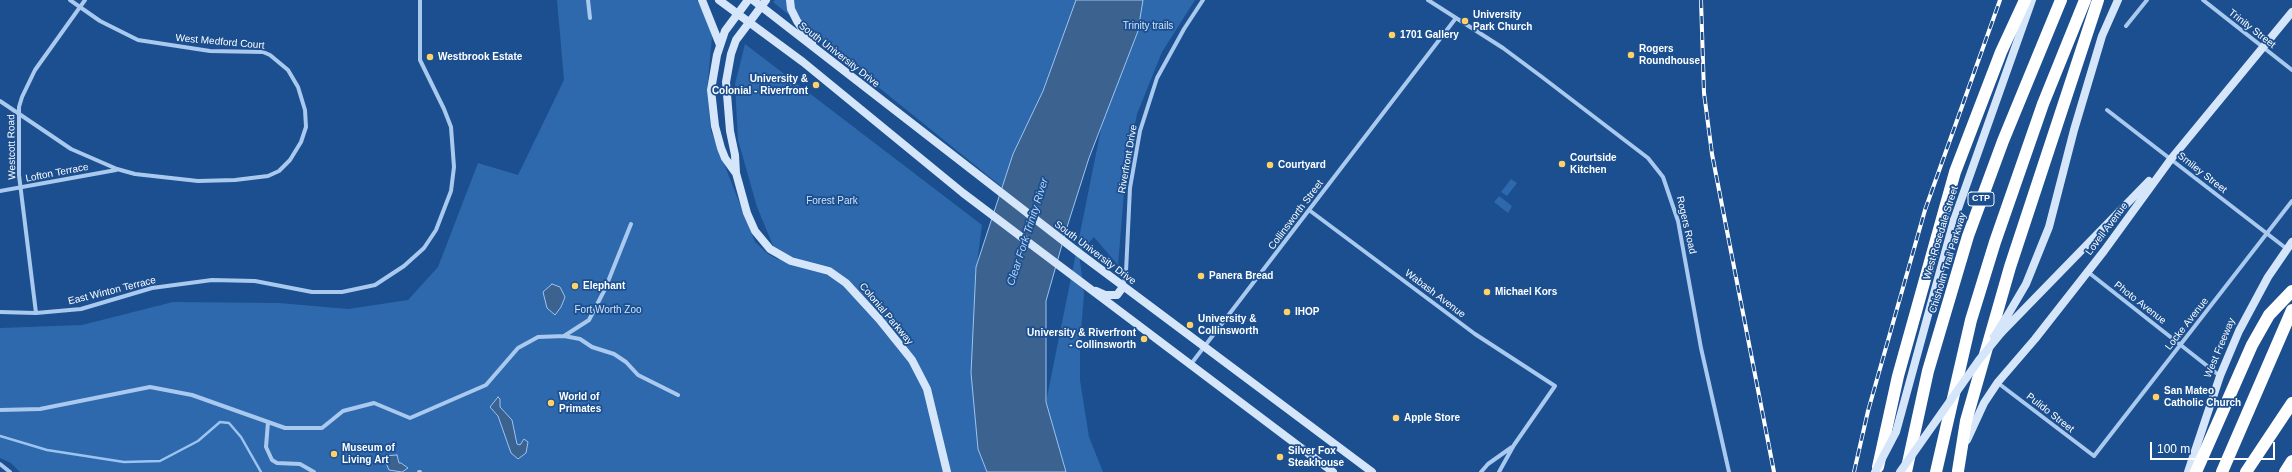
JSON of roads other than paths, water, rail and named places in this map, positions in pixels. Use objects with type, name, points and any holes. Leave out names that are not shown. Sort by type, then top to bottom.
[{"type":"highway","points":[[1876,472],[1900,369],[1953,180],[1998,59],[2025,0]]},
{"type":"highway","name":"Chisholm Trail Parkway","points":[[1906,472],[1928,371],[1966,243],[2003,141],[2061,0]]},
{"type":"highway","name":"CTP","points":[[1936,472],[1972,320],[1995,242],[2041,110],[2085,0]]},
{"type":"highway","points":[[1958,471],[1966,421],[2004,288],[2098,0]]},
{"type":"highway","points":[[2196,472],[2252,345],[2269,315],[2292,290]]},
{"type":"highway","points":[[2222,472],[2291,312]]},
{"type":"highway","points":[[2246,472],[2292,403]]},
{"type":"highway","points":[[2285,472],[2292,461]]},
{"type":"main road","points":[[702,0],[720,45]]},
{"type":"main road","points":[[719,0],[803,62],[963,194],[1333,472]]},
{"type":"main road","name":"Colonial Parkway","points":[[736,173],[725,158],[712,109],[711,90],[724,31],[748,0]]},
{"type":"main road","name":"South University Drive","points":[[754,0],[763,3],[818,52],[1123,287],[1205,346],[1372,472]]},
{"type":"main road","points":[[790,0],[791,9],[796,21],[818,52]]},
{"type":"main road","name":"West Rosedale Street","points":[[1876,472],[1896,432],[1954,220],[2032,0]]},
{"type":"main road","points":[[1900,472],[1979,360],[2026,284],[2049,227],[2074,130],[2102,36],[2118,0]]},
{"type":"main road","name":"Colonial Parkway","points":[[763,3],[738,36],[731,54],[726,82],[730,131],[735,155],[736,173],[747,213],[761,240],[780,256],[829,271],[846,283],[879,319],[912,360],[927,389],[947,472]]},
{"type":"main road","name":"Lovell Avenue","points":[[1958,471],[1965,444],[1975,420],[1998,382],[2088,272],[2171,159],[2264,48],[2292,12]]},
{"type":"main road","points":[[1979,360],[2001,333],[2171,159]]},
{"type":"main road","name":"West Freeway","points":[[2188,472],[2220,376],[2238,331],[2268,277],[2290,245]]},
{"type":"main road","points":[[1083,285],[1105,295],[1117,295],[1123,287]]},
{"type":"street","name":"West Medford Court","points":[[70,0],[100,21],[138,40],[203,50],[263,52],[270,55],[288,70],[298,87],[305,110],[306,127],[302,142],[279,171],[268,176],[234,180],[198,181],[162,178],[116,169]]},
{"type":"street","name":"Westcott Road","points":[[36,313],[21,188],[19,115],[22,97],[35,70],[85,0]]},
{"type":"street","name":"East Winton Terrace","points":[[0,312],[36,313],[81,309],[152,288],[212,280],[255,281],[324,293],[361,289],[375,285],[392,275],[424,248],[436,230],[451,191],[454,167],[451,127],[444,108],[420,60],[420,0]]},
{"type":"street","points":[[588,0],[590,18]]},
{"type":"street","name":"Riverfront Drive","points":[[1123,287],[1126,272],[1130,188],[1140,131],[1158,78],[1184,29],[1203,0]]},
{"type":"street","name":"Rogers Road","points":[[1428,0],[1502,48],[1648,158],[1663,177],[1678,221],[1701,348],[1729,472]]},
{"type":"street","points":[[2126,26],[2147,0]]},
{"type":"street","name":"Trinity Street","points":[[2203,0],[2292,70]]},
{"type":"street","name":"Collinsworth Street","points":[[1191,364],[1456,18]]},
{"type":"street","points":[[0,101],[71,149],[116,169]]},
{"type":"street","name":"Smiley Street","points":[[2107,110],[2267,233],[2290,245]]},
{"type":"street","name":"Lofton Terrace","points":[[0,191],[116,169]]},
{"type":"street","name":"Locke Avenue","points":[[2094,456],[2292,201]]},
{"type":"street","name":"Wabash Avenue","points":[[1310,210],[1475,334],[1555,386],[1514,445]]},
{"type":"street","points":[[564,336],[589,320],[596,308],[631,224]]},
{"type":"street","name":"Photo Avenue","points":[[2088,272],[2220,376]]},
{"type":"street","points":[[0,410],[40,409],[150,387],[192,395],[285,428],[322,428],[343,411],[374,403],[410,418],[486,385],[518,348],[538,337],[564,336],[580,339],[592,347],[614,354],[626,362],[638,375],[678,395]]},
{"type":"street","name":"Pulido Street","points":[[1998,382],[2094,456]]},
{"type":"street","points":[[268,422],[266,447],[272,460],[277,463],[300,464],[314,472]]},
{"type":"street","points":[[1481,472],[1488,464],[1514,445]]},
{"type":"street","points":[[1499,472],[1514,445]]},
{"type":"street","points":[[0,464],[10,472]]},
{"type":"water","name":"Clear Fork Trinity River","points":[[1076,0],[1143,0],[1138,31],[1089,158],[1046,301],[1046,402],[1066,472],[987,472],[978,449],[971,373],[976,267],[1013,154],[1043,91]]},
{"type":"water","points":[[552,284],[560,287],[565,297],[561,307],[555,315],[547,308],[543,292]]},
{"type":"water","points":[[498,397],[500,399],[500,407],[512,420],[517,444],[520,445],[524,439],[528,442],[526,453],[518,459],[511,453],[498,416],[490,407]]},
{"type":"water","points":[[397,455],[399,463],[408,468],[402,472],[389,470],[383,456]]},
{"type":"waterway","points":[[0,436],[47,450],[124,462],[160,461],[198,441],[220,422],[229,423],[241,437],[261,472]]},
{"type":"railway","points":[[1701,0],[1704,93],[1712,154],[1774,472]]},
{"type":"railway","points":[[1854,472],[1868,411],[1925,210],[2000,0]]},
{"type":"place","name":"University Park Church","points":[[1465,21]]},
{"type":"place","name":"1701 Gallery","points":[[1392,35]]},
{"type":"place","name":"Rogers Roundhouse","points":[[1631,55]]},
{"type":"place","name":"Westbrook Estate","points":[[430,57]]},
{"type":"place","name":"University & Colonial - Riverfront","points":[[816,85]]},
{"type":"place","name":"Courtside Kitchen","points":[[1562,164]]},
{"type":"place","name":"Courtyard","points":[[1270,165]]},
{"type":"place","name":"Panera Bread","points":[[1201,276]]},
{"type":"place","name":"Elephant","points":[[575,286]]},
{"type":"place","name":"Michael Kors","points":[[1487,292]]},
{"type":"place","name":"IHOP","points":[[1287,312]]},
{"type":"place","name":"University & Collinsworth","points":[[1190,325]]},
{"type":"place","name":"University & Riverfront - Collinsworth","points":[[1144,339]]},
{"type":"place","name":"San Mateo Catholic Church","points":[[2156,397]]},
{"type":"place","name":"World of Primates","points":[[551,403]]},
{"type":"place","name":"Apple Store","points":[[1396,418]]},
{"type":"place","name":"Museum of Living Art","points":[[334,454]]},
{"type":"place","name":"Silver Fox Steakhouse","points":[[1280,457]]},
{"type":"park label","name":"Trinity trails","points":[[1148,26]]},
{"type":"park label","name":"Forest Park","points":[[832,201]]},
{"type":"park label","name":"Fort Worth Zoo","points":[[608,310]]}]
